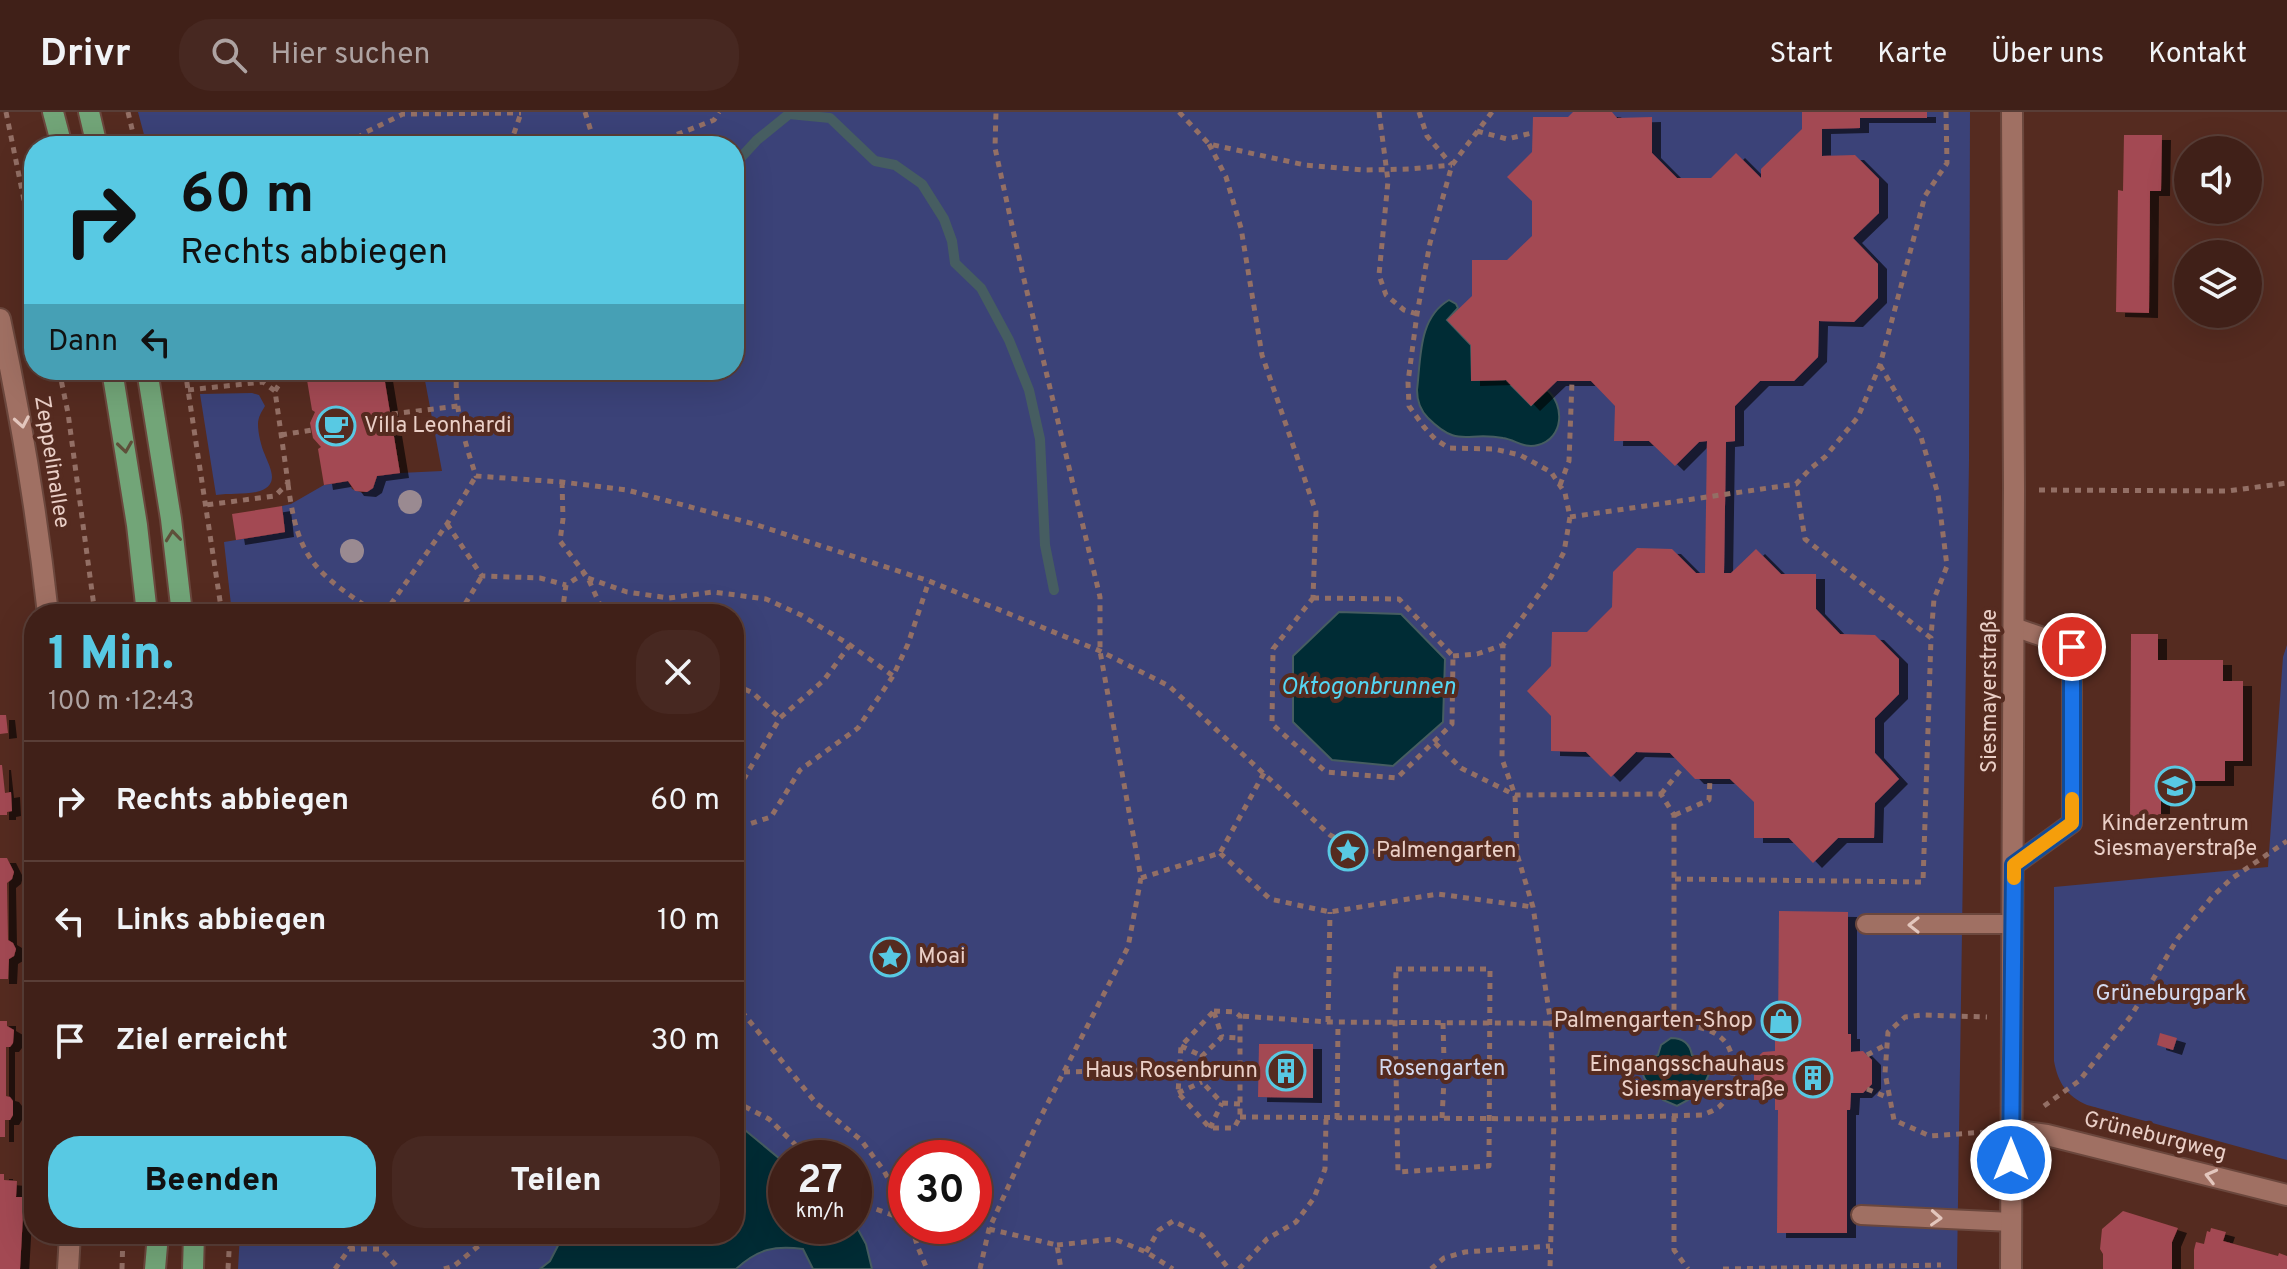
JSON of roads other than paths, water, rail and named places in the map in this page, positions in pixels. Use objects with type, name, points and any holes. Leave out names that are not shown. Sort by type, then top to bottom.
[{"type":"main road","points":[[53,112],[59,136]]},
{"type":"main road","points":[[89,112],[95,136]]},
{"type":"main road","points":[[114,380],[135,511],[146,604]]},
{"type":"main road","points":[[149,380],[181,604]]},
{"type":"main road","points":[[155,1269],[157,1244]]},
{"type":"main road","points":[[193,1269],[194,1244]]},
{"type":"street","name":"Siesmayerstraße","points":[[2011,1269],[2014,865],[2012,112]]},
{"type":"street","name":"Zeppelinallee","points":[[0,319],[33,487],[47,604]]},
{"type":"street","name":"Grüneburgweg","points":[[2011,1130],[2062,1138],[2287,1195]]},
{"type":"street","points":[[68,1269],[69,1244]]},
{"type":"lane","points":[[2014,627],[2072,647],[2072,823],[2014,865]]},
{"type":"lane","points":[[1866,924],[2012,924]]},
{"type":"lane","points":[[1861,1215],[2012,1222]]},
{"type":"water","points":[[1449,300],[1458,308],[1447,320],[1471,345],[1472,380],[1506,380],[1531,405],[1547,390],[1553,396],[1559,420],[1553,436],[1547,441],[1528,446],[1490,436],[1456,436],[1439,427],[1423,412],[1417,390],[1423,340],[1431,317]]},
{"type":"water","name":"Oktogonbrunnen","points":[[1339,612],[1401,614],[1445,659],[1443,722],[1393,766],[1332,760],[1293,722],[1293,656]]},
{"type":"water","points":[[1671,1038],[1685,1042],[1692,1055],[1705,1061],[1709,1074],[1704,1085],[1691,1090],[1688,1100],[1677,1106],[1663,1100],[1659,1089],[1647,1082],[1643,1072],[1646,1062],[1658,1055],[1661,1045]]},
{"type":"water","points":[[744,1129],[768,1149],[768,1244],[866,1244],[872,1269],[813,1269],[803,1249],[784,1248],[759,1253],[736,1269],[540,1269],[550,1261],[559,1244],[744,1244]]},
{"type":"waterway","points":[[744,154],[789,114],[830,118],[875,161],[895,165],[922,184],[944,219],[952,241],[955,263],[981,288],[1009,340],[1029,390],[1040,439],[1045,545],[1054,590]]},
{"type":"place","name":"Villa Leonhardi","points":[[336,426]]},
{"type":"place","name":"Kinderzentrum Siesmayerstraße","points":[[2175,786]]},
{"type":"place","name":"Palmengarten","points":[[1348,851]]},
{"type":"place","name":"Moai","points":[[890,957]]},
{"type":"place","name":"Palmengarten-Shop","points":[[1781,1021]]},
{"type":"place","name":"Haus Rosenbrunn","points":[[1286,1071]]},
{"type":"place","name":"Eingangsschauhaus Siesmayerstraße","points":[[1813,1078]]},
{"type":"park label","name":"Grüneburgpark","points":[[2171,994]]},
{"type":"park label","name":"Rosengarten","points":[[1442,1069]]}]
